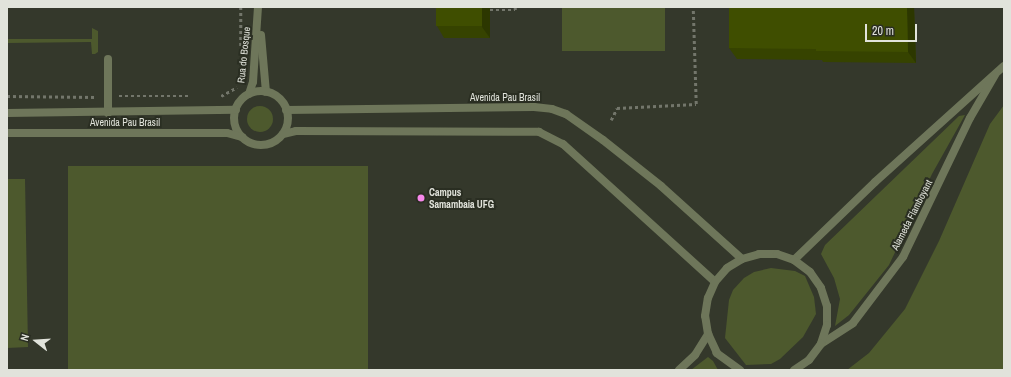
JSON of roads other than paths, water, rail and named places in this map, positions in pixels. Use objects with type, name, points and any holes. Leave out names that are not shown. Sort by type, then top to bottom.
[{"type":"street","name":"Rua do Bosque","points":[[249,94],[253,82],[258,7]]},
{"type":"street","name":"Rua do Bosque","points":[[258,17],[266,92]]},
{"type":"street","points":[[108,59],[108,113]]},
{"type":"street","name":"Alameda Flamboyant","points":[[794,260],[875,182],[1004,66]]},
{"type":"street","name":"Alameda Flamboyant","points":[[821,344],[853,323],[903,257],[970,118],[995,75]]},
{"type":"street","points":[[266,92],[277,97],[286,110],[288,118],[283,134],[278,140],[263,145],[248,142],[242,137],[235,125],[236,110],[242,100],[249,94],[266,92]]},
{"type":"street","name":"Avenida Pau Brasil","points":[[286,110],[534,107],[552,109],[566,114],[603,140],[661,186],[742,259]]},
{"type":"street","name":"Avenida Pau Brasil","points":[[7,113],[108,113],[236,110]]},
{"type":"street","points":[[283,134],[312,131],[539,132],[563,144],[715,282]]},
{"type":"street","name":"Avenida Pau Brasil","points":[[7,133],[226,132],[242,137]]},
{"type":"street","points":[[740,370],[717,352],[708,334],[706,310],[708,298],[715,282],[727,268],[742,259],[759,254],[777,254],[794,260],[810,272],[822,288],[827,306],[827,325],[821,344],[808,360],[794,370]]},
{"type":"street","points":[[679,370],[695,355],[708,334]]},
{"type":"place","name":"Campus Samambaia UFG","points":[[421,198]]}]
